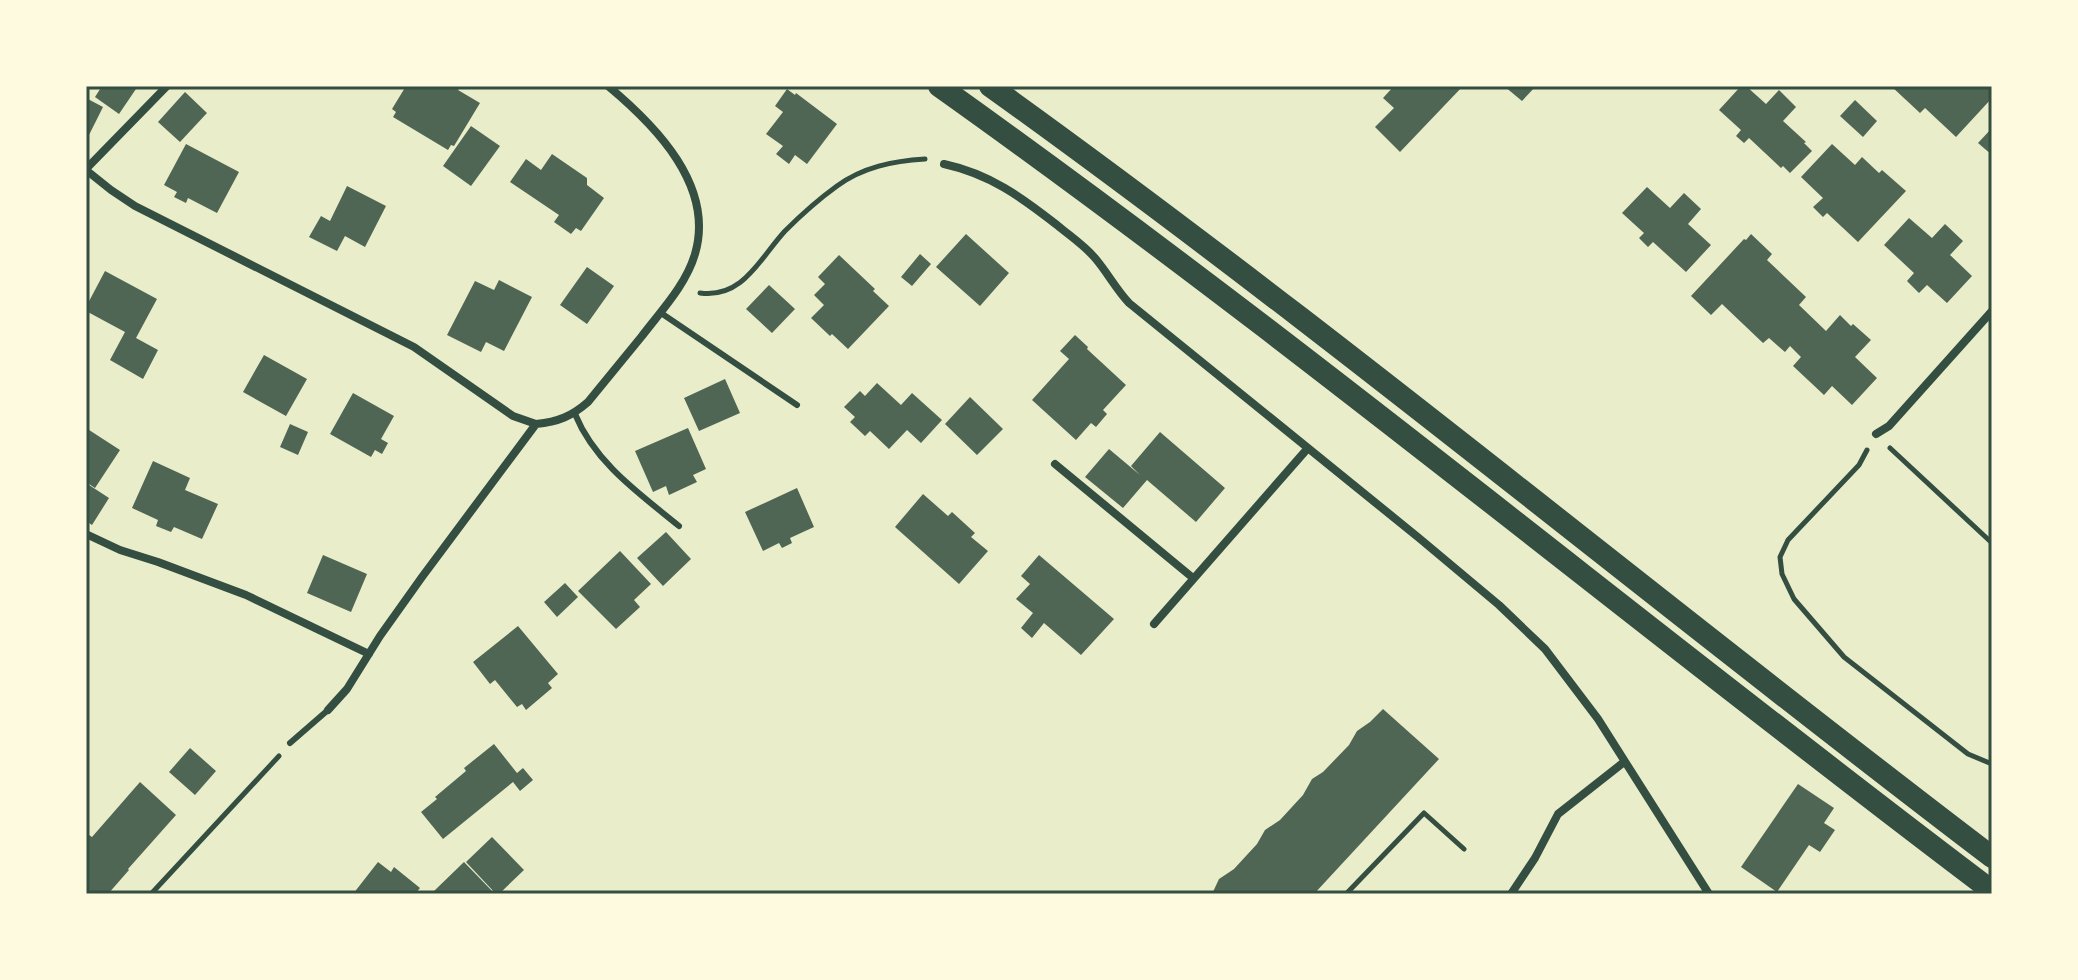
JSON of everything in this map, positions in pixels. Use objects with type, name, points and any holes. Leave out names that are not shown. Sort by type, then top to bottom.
[{"type":"highway","points":[[939,86],[1072,180],[1992,891]]},
{"type":"highway","points":[[990,86],[1098,164],[1434,420],[1850,749],[1992,857]]},
{"type":"street","points":[[167,86],[86,169],[135,206],[414,347],[513,416],[536,424],[555,422],[575,414],[588,402],[661,313],[682,282],[695,255],[700,224],[695,195],[682,168],[659,136],[630,104],[608,86]]},
{"type":"street","points":[[944,164],[963,168],[1020,195],[1084,246],[1129,303],[1499,605],[1545,649],[1598,719],[1709,894]]},
{"type":"street","points":[[1876,434],[1889,426],[1992,311]]},
{"type":"street","points":[[328,710],[347,689],[422,577],[536,424]]},
{"type":"street","points":[[1154,624],[1308,448]]},
{"type":"street","points":[[1055,464],[1193,578]]},
{"type":"street","points":[[86,534],[120,550],[246,595],[369,654]]},
{"type":"street","points":[[1511,894],[1535,858],[1558,814],[1624,762]]},
{"type":"lane","points":[[661,313],[797,405]]},
{"type":"lane","points":[[575,414],[592,447],[626,482],[679,526]]},
{"type":"lane","points":[[290,743],[328,710]]},
{"type":"path","points":[[682,282],[698,293],[713,295],[729,291],[745,280],[785,231],[839,185],[867,169],[897,161],[925,159],[944,164]]},
{"type":"path","points":[[1992,543],[1876,434],[1859,465],[1788,540],[1780,557],[1782,574],[1794,599],[1844,657],[1968,754],[1992,764]]},
{"type":"path","points":[[151,894],[290,743]]},
{"type":"path","points":[[1346,894],[1424,813],[1464,849]]},
{"type":"building","points":[[102,86],[138,86],[119,114],[95,97]]},
{"type":"building","points":[[406,86],[461,86],[458,90],[480,103],[454,146],[451,145],[448,150],[393,117],[396,112],[392,109]]},
{"type":"building","points":[[1394,86],[1463,86],[1400,152],[1375,127],[1394,108],[1383,98]]},
{"type":"building","points":[[1504,86],[1536,86],[1522,101]]},
{"type":"building","points":[[1741,86],[1746,86],[1766,104],[1779,90],[1796,107],[1783,121],[1812,151],[1790,173],[1749,138],[1744,143],[1736,136],[1741,130],[1719,110]]},
{"type":"building","points":[[1891,86],[1992,86],[1992,98],[1956,137],[1925,108],[1920,113]]},
{"type":"building","points":[[787,89],[837,124],[807,164],[795,155],[789,164],[776,154],[783,146],[766,134],[783,112],[775,106]]},
{"type":"building","points":[[185,92],[207,113],[180,142],[158,122]]},
{"type":"building","points":[[86,98],[103,107],[86,141]]},
{"type":"building","points":[[1855,100],[1877,121],[1863,137],[1840,116]]},
{"type":"building","points":[[471,126],[500,146],[471,186],[443,166]]},
{"type":"building","points":[[1992,128],[1992,155],[1978,143]]},
{"type":"building","points":[[186,144],[239,172],[217,213],[188,198],[186,203],[174,197],[177,192],[164,185]]},
{"type":"building","points":[[1832,144],[1855,165],[1862,157],[1906,191],[1858,242],[1827,213],[1823,217],[1813,207],[1823,198],[1801,177]]},
{"type":"building","points":[[552,154],[587,178],[587,185],[604,198],[581,231],[576,228],[571,234],[554,222],[559,215],[510,182],[526,159],[541,170]]},
{"type":"building","points":[[347,186],[386,206],[365,247],[345,236],[337,251],[309,237],[321,216],[330,221]]},
{"type":"building","points":[[1647,187],[1670,208],[1684,193],[1701,209],[1688,224],[1711,245],[1686,272],[1653,242],[1648,247],[1639,238],[1644,233],[1622,213]]},
{"type":"building","points":[[1909,218],[1932,238],[1945,224],[1963,241],[1950,255],[1972,276],[1947,303],[1927,285],[1919,293],[1907,281],[1914,273],[1884,245]]},
{"type":"building","points":[[966,234],[1009,273],[980,306],[936,267]]},
{"type":"building","points":[[1751,234],[1772,254],[1767,260],[1806,297],[1799,305],[1826,331],[1840,315],[1871,340],[1855,357],[1877,378],[1852,405],[1832,386],[1824,395],[1793,366],[1801,357],[1790,346],[1785,352],[1769,338],[1763,343],[1722,304],[1711,315],[1691,296]]},
{"type":"building","points":[[920,254],[931,264],[912,286],[901,277]]},
{"type":"building","points":[[839,255],[889,306],[848,349],[811,318],[824,305],[814,295],[825,284],[818,277]]},
{"type":"building","points":[[587,267],[614,286],[587,324],[560,305]]},
{"type":"building","points":[[105,271],[157,299],[136,338],[158,350],[143,379],[110,360],[125,332],[86,311]]},
{"type":"building","points":[[499,280],[532,297],[504,351],[486,342],[481,352],[447,335],[475,281],[494,290]]},
{"type":"building","points":[[769,285],[795,309],[772,333],[746,309]]},
{"type":"building","points":[[1075,335],[1126,385],[1103,410],[1107,414],[1096,427],[1091,423],[1076,440],[1032,400],[1069,359],[1060,351]]},
{"type":"building","points":[[264,355],[307,379],[286,416],[243,392]]},
{"type":"building","points":[[725,379],[740,413],[699,431],[684,398]]},
{"type":"building","points":[[877,383],[901,405],[912,393],[942,420],[921,443],[907,430],[889,449],[870,431],[865,436],[850,422],[855,417],[844,407],[860,391],[865,396]]},
{"type":"building","points":[[353,393],[394,416],[381,439],[388,443],[382,454],[375,450],[371,457],[330,434]]},
{"type":"building","points":[[970,397],[1003,429],[977,455],[945,424]]},
{"type":"building","points":[[290,424],[308,432],[298,455],[280,447]]},
{"type":"building","points":[[86,428],[120,450],[95,488],[86,482]]},
{"type":"building","points":[[688,428],[706,469],[693,475],[697,482],[669,495],[666,486],[653,492],[635,451]]},
{"type":"building","points":[[1160,432],[1225,488],[1196,522],[1147,480],[1123,508],[1085,477],[1109,449],[1140,475],[1131,466]]},
{"type":"building","points":[[153,461],[190,478],[185,490],[218,504],[202,539],[174,527],[171,532],[156,526],[158,520],[132,508]]},
{"type":"building","points":[[86,483],[109,498],[92,525],[86,521]]},
{"type":"building","points":[[797,488],[814,527],[790,538],[792,543],[782,548],[779,543],[763,551],[745,512]]},
{"type":"building","points":[[923,494],[948,516],[952,512],[975,533],[971,537],[988,551],[959,584],[895,527]]},
{"type":"building","points":[[666,532],[691,559],[663,586],[637,558]]},
{"type":"building","points":[[620,551],[651,584],[634,600],[640,607],[616,629],[578,591]]},
{"type":"building","points":[[323,555],[367,574],[351,612],[307,593]]},
{"type":"building","points":[[1039,555],[1114,619],[1081,655],[1044,623],[1032,638],[1021,628],[1033,613],[1016,599],[1030,584],[1021,576]]},
{"type":"building","points":[[565,583],[578,597],[557,617],[544,602]]},
{"type":"building","points":[[518,626],[558,674],[548,683],[552,688],[526,710],[522,704],[517,707],[495,680],[490,684],[473,662]]},
{"type":"building","points":[[1383,709],[1439,759],[1314,894],[1212,894],[1219,879],[1234,869],[1257,844],[1265,830],[1280,820],[1303,795],[1312,779],[1323,772],[1349,745],[1357,731]]},
{"type":"building","points":[[494,744],[517,773],[523,768],[533,780],[520,791],[513,782],[443,839],[421,812],[466,771],[464,768]]},
{"type":"building","points":[[190,748],[216,771],[195,795],[169,772]]},
{"type":"building","points":[[140,782],[176,815],[108,894],[86,894],[86,833],[92,837]]},
{"type":"building","points":[[1798,784],[1834,808],[1824,823],[1835,830],[1820,852],[1809,845],[1777,892],[1741,867]]},
{"type":"building","points":[[492,837],[524,870],[499,894],[466,862]]},
{"type":"building","points":[[378,862],[391,872],[394,867],[420,888],[415,894],[353,894]]},
{"type":"building","points":[[464,862],[493,892],[437,894],[434,891]]}]
